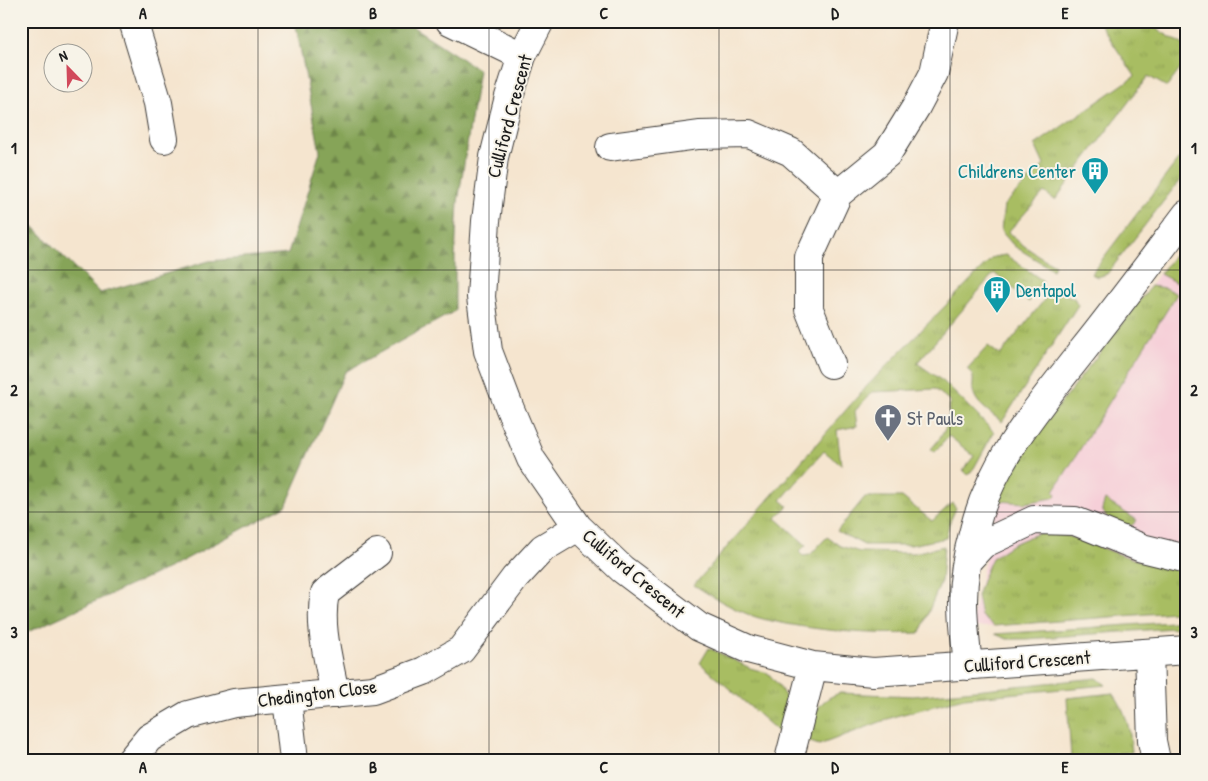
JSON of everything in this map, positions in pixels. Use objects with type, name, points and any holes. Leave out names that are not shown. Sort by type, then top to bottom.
[{"type":"street","points":[[133,21],[158,103],[164,139]]},
{"type":"street","points":[[450,21],[522,56]]},
{"type":"street","name":"Culliford Crescent","points":[[540,21],[522,56],[509,97],[494,157],[486,220],[481,297],[488,351],[531,459],[578,527],[622,569],[700,627],[748,649],[813,666],[873,672],[1187,650]]},
{"type":"street","points":[[831,364],[809,309],[809,257],[838,194],[887,154],[916,107],[934,73],[945,21]]},
{"type":"street","points":[[610,147],[699,134],[749,134],[791,152],[838,194]]},
{"type":"street","points":[[968,666],[963,600],[968,560],[974,529],[1001,461],[1017,434],[1187,214]]},
{"type":"street","points":[[968,560],[983,544],[1034,520],[1074,521],[1142,548],[1187,559]]},
{"type":"street","name":"Chedington Close","points":[[131,760],[149,738],[188,715],[234,703],[373,690],[424,671],[460,650],[515,578],[543,548],[578,527]]},
{"type":"street","points":[[335,694],[322,609],[325,593],[377,553]]},
{"type":"street","points":[[1149,652],[1152,741],[1156,760]]},
{"type":"street","points":[[789,760],[813,666]]},
{"type":"street","points":[[287,698],[294,760]]},
{"type":"shaded area","points":[[1187,238],[1187,611],[970,628],[1000,494],[1037,434]]},
{"type":"green space","points":[[295,21],[404,21],[479,70],[458,202],[455,311],[345,372],[286,506],[173,566],[21,635],[21,214],[100,293],[209,261],[288,254],[320,152]]},
{"type":"green space","points":[[1098,21],[1143,21],[1187,47],[1187,60],[1167,87],[1148,76],[1055,200],[1044,192],[1008,232],[1030,250],[1055,265],[1053,270],[1014,246],[1001,231],[1004,205],[1044,165],[1035,145],[1135,76]]},
{"type":"green space","points":[[1187,148],[1187,171],[1107,274],[1098,277],[1091,274]]},
{"type":"green space","points":[[1187,238],[1187,278],[1182,286],[1160,274]]},
{"type":"green space","points":[[1006,255],[1043,281],[1029,302],[994,273],[917,363],[944,382],[994,432],[974,468],[968,475],[963,470],[974,456],[949,436],[935,452],[931,449],[946,427],[950,401],[935,389],[872,392],[855,411],[857,426],[837,430],[841,465],[824,451],[781,500],[788,506],[776,518],[806,545],[799,552],[803,556],[810,555],[827,537],[840,546],[860,552],[914,553],[944,546],[941,581],[920,633],[843,631],[767,620],[738,610],[694,585],[865,388],[993,257]]},
{"type":"green space","points":[[1151,286],[1165,288],[1177,294],[1054,491],[1056,495],[1053,498],[1025,503],[999,501],[1000,494],[1037,434]]},
{"type":"green space","points":[[1053,289],[1074,298],[1078,305],[1002,422],[982,406],[976,398],[973,390],[973,378],[967,369],[988,346],[1000,355]]},
{"type":"green space","points":[[865,497],[902,497],[932,521],[952,503],[956,508],[949,524],[946,538],[911,545],[864,545],[837,531]]},
{"type":"green space","points":[[1105,500],[1137,520],[1133,524],[1123,527],[1113,522],[1102,509]]},
{"type":"green space","points":[[1039,533],[1068,536],[1130,558],[1187,572],[1187,611],[994,626],[981,616],[977,596],[992,558],[1013,544]]},
{"type":"green space","points":[[1187,621],[1187,627],[1027,639],[1007,639],[995,634]]},
{"type":"green space","points":[[709,648],[750,668],[768,673],[786,698],[789,715],[786,735],[780,733],[700,663]]},
{"type":"green space","points":[[1097,678],[1106,685],[964,698],[896,716],[819,745],[807,741],[816,711],[825,701],[840,693],[913,696]]},
{"type":"green space","points":[[1113,693],[1122,707],[1127,721],[1132,752],[1071,758],[1067,698]]},
{"type":"place","name":"Childrens Center","points":[[1095,195]]},
{"type":"place","name":"Dentapol","points":[[997,314]]},
{"type":"place","name":"St Pauls","points":[[888,442]]}]
